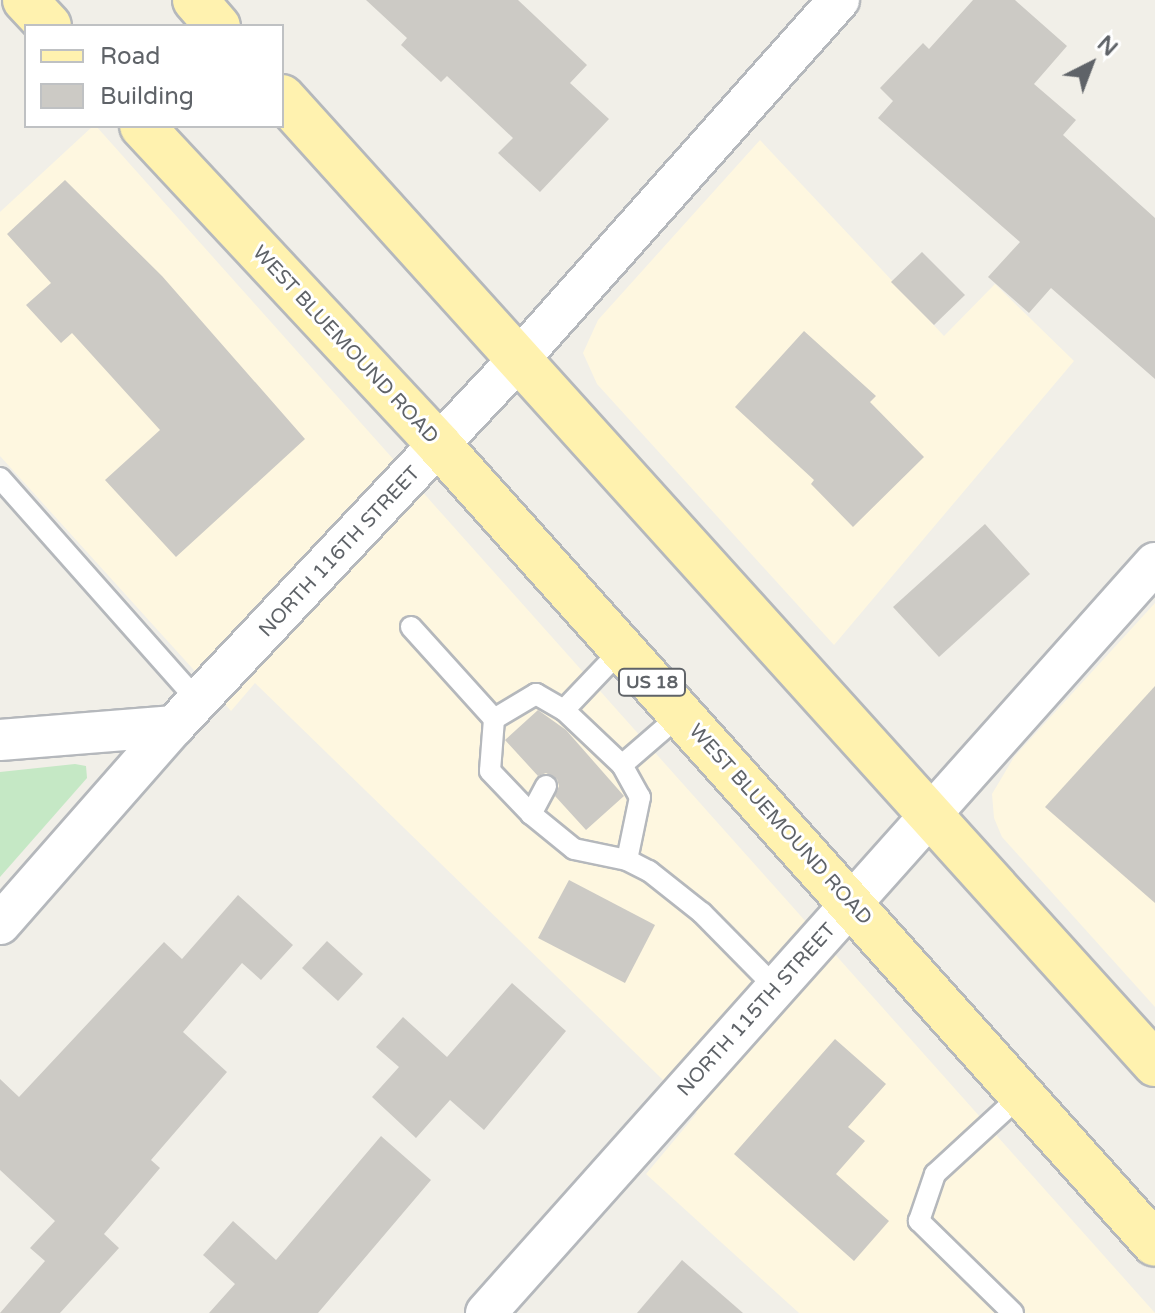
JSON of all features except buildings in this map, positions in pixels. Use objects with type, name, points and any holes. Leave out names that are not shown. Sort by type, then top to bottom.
[{"type":"main road","points":[[25,0],[47,24]]},
{"type":"main road","points":[[195,0],[216,24]]},
{"type":"main road","points":[[284,99],[1155,1064]]},
{"type":"main road","name":"WEST BLUEMOUND ROAD","points":[[144,128],[440,446],[1155,1244]]},
{"type":"street","name":"NORTH 116TH STREET","points":[[0,924],[186,714],[519,359],[839,0]]},
{"type":"street","name":"NORTH 115TH STREET","points":[[486,1313],[1155,563]]},
{"type":"street","points":[[0,740],[186,714]]},
{"type":"lane","points":[[0,478],[186,714]]},
{"type":"lane","points":[[411,627],[494,719],[490,771],[531,814],[574,849],[627,860],[649,871],[702,913],[776,988]]},
{"type":"lane","points":[[564,710],[622,649]]},
{"type":"lane","points":[[494,719],[536,694],[564,710],[578,732],[622,765],[640,797],[627,860]]},
{"type":"lane","points":[[622,765],[681,714]]},
{"type":"lane","points":[[531,814],[546,786]]},
{"type":"lane","points":[[1013,1313],[919,1221],[935,1174],[1021,1095]]},
{"type":"shaded area","points":[[91,128],[98,128],[1155,1313],[799,1313],[646,1174],[697,1113],[255,683],[231,711],[0,456],[0,212]]},
{"type":"shaded area","points":[[760,140],[944,336],[995,284],[1074,361],[834,645],[597,384],[583,353],[598,320]]},
{"type":"shaded area","points":[[1155,603],[1155,1007],[1002,837],[994,818],[992,794],[1014,757]]},
{"type":"green space","points":[[75,764],[86,766],[87,778],[0,877],[0,772]]}]
